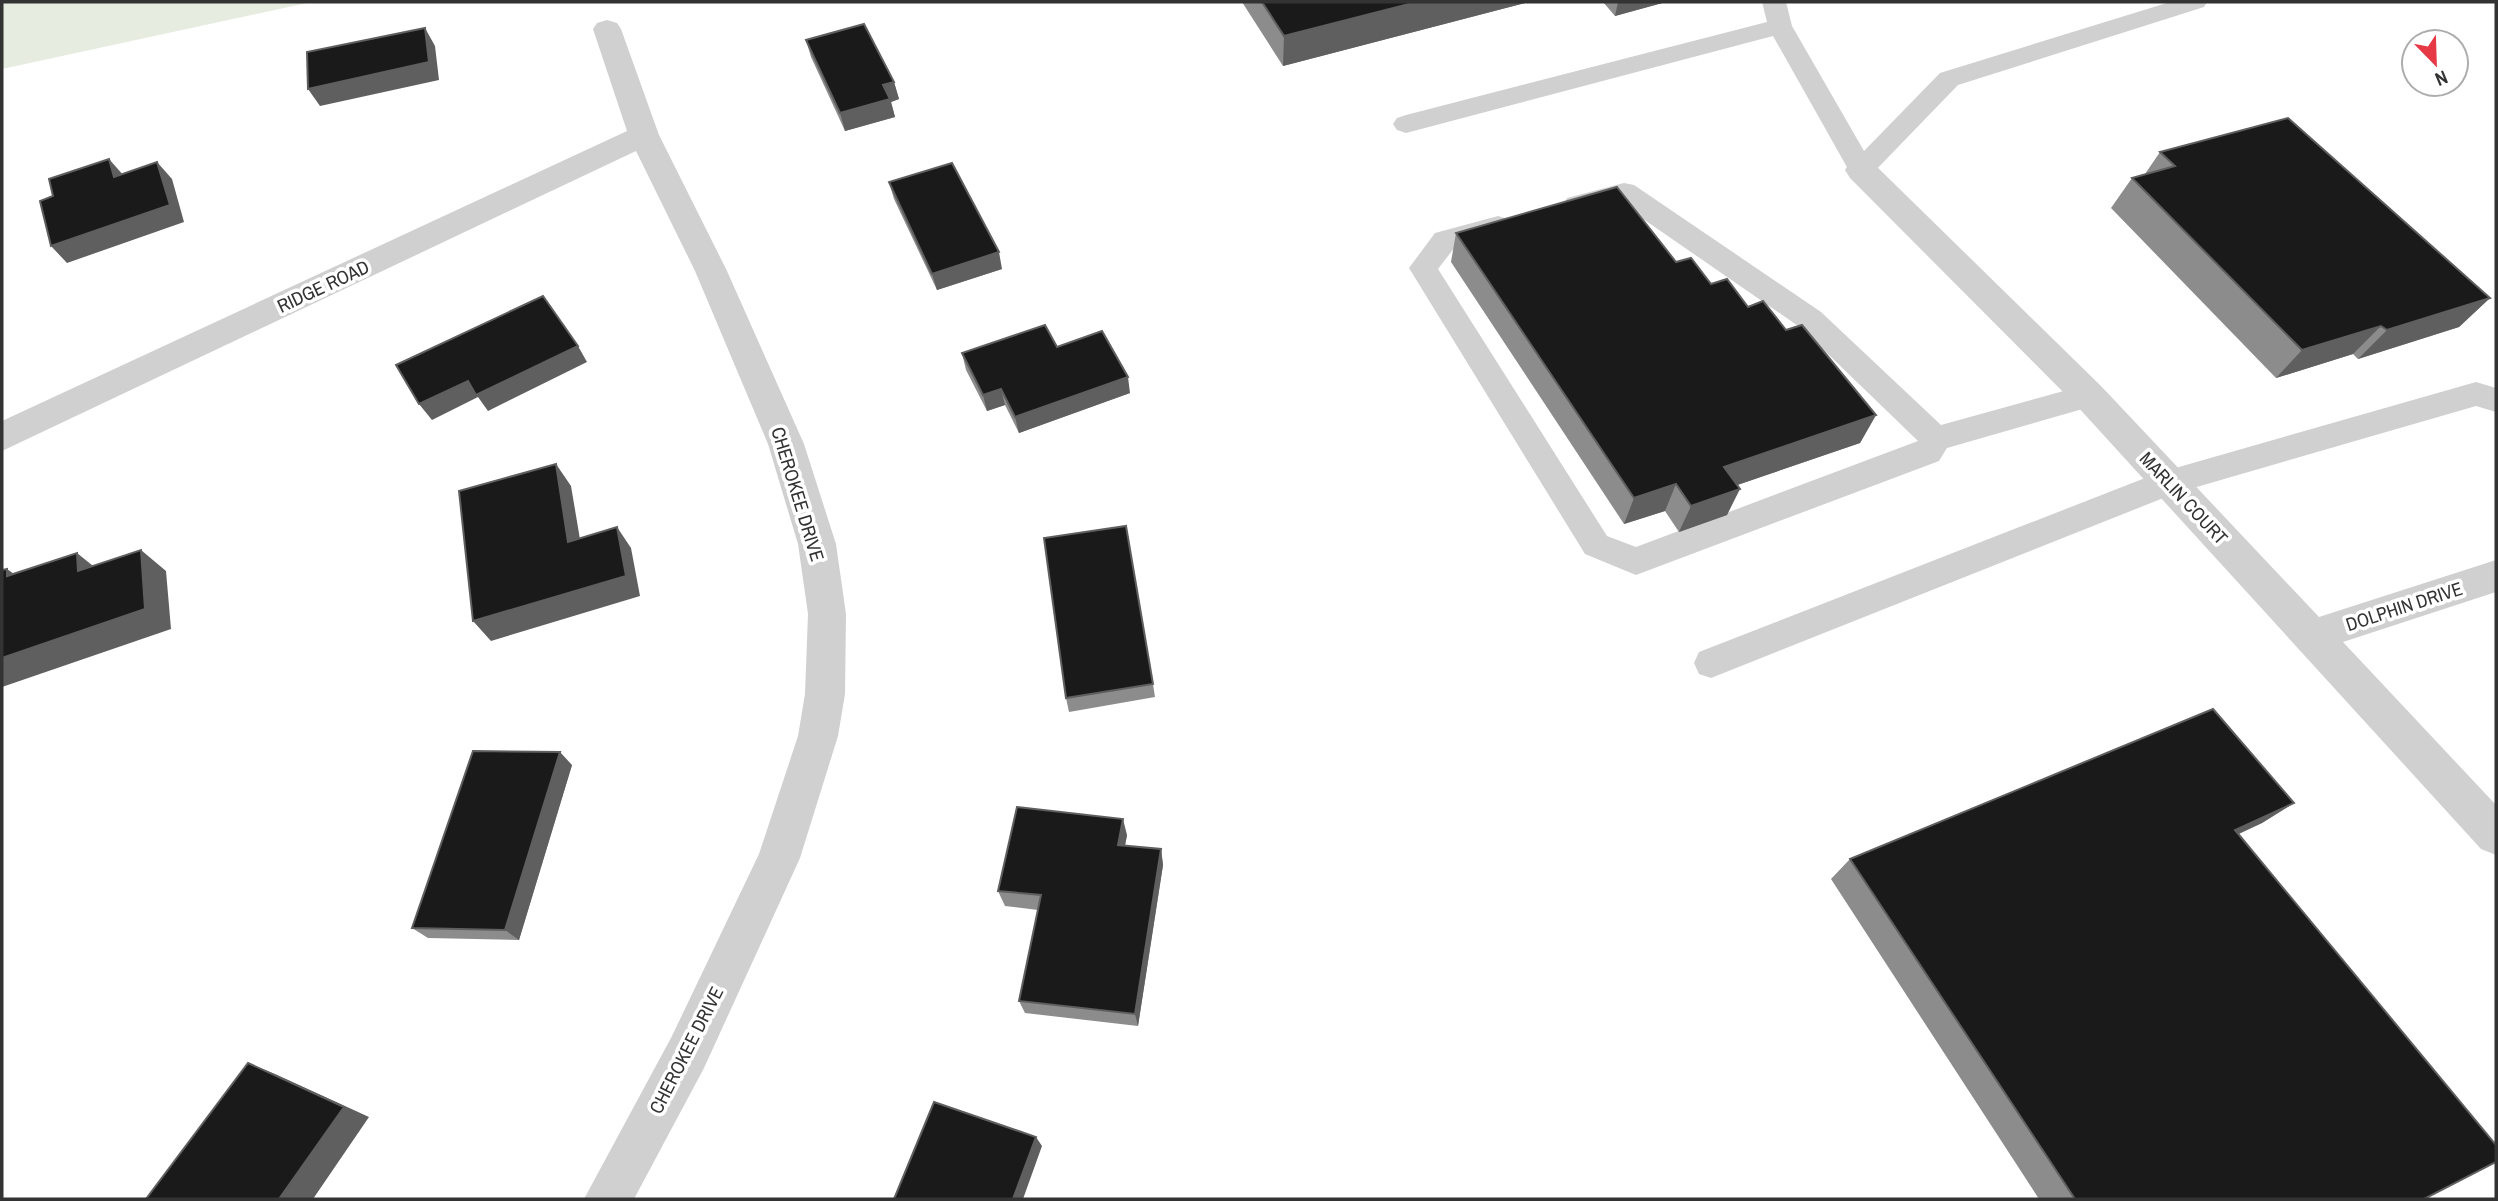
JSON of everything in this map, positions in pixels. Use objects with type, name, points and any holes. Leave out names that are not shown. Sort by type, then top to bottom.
[{"type":"street","name":"CHEROKEE DRIVE","points":[[607,29],[644,135],[711,271],[786,444],[817,544],[827,614],[825,694],[818,736],[779,858],[688,1052],[608,1199]]},
{"type":"street","name":"RIDGE ROAD","points":[[2,436],[644,135]]},
{"type":"street","name":"MARLIN COURT","points":[[1861,170],[2089,396],[2496,835]]},
{"type":"street","name":"DOLPHIN DRIVE","points":[[2311,636],[2496,576]]},
{"type":"lane","points":[[1406,124],[1777,14],[1861,170],[1949,79],[2195,2]]},
{"type":"lane","points":[[1937,439],[1811,320],[1624,192],[1445,240],[1423,268],[1596,545],[1636,561],[1928,452],[1937,439],[2089,396]]},
{"type":"lane","points":[[1711,663],[2169,482],[2476,394],[2496,400]]},
{"type":"shaded area","points":[[2,2],[312,2],[2,69]]},
{"type":"building","points":[[1262,2],[1417,2],[1284,36]]},
{"type":"building","points":[[864,24],[894,82],[883,85],[890,99],[840,113],[806,40]]},
{"type":"building","points":[[425,28],[429,62],[308,89],[307,52]]},
{"type":"building","points":[[2288,118],[2490,298],[2387,330],[2381,326],[2302,350],[2132,178],[2175,166],[2160,152]]},
{"type":"building","points":[[109,159],[114,177],[157,162],[170,205],[51,246],[40,201],[53,196],[49,179]]},
{"type":"building","points":[[952,163],[999,252],[932,274],[889,182]]},
{"type":"building","points":[[1617,187],[1676,262],[1691,258],[1711,284],[1727,279],[1748,307],[1763,301],[1786,330],[1802,325],[1876,415],[1724,467],[1740,489],[1691,506],[1676,484],[1634,498],[1456,233]]},
{"type":"building","points":[[543,296],[578,346],[476,395],[468,381],[419,404],[396,365]]},
{"type":"building","points":[[1045,325],[1057,347],[1102,331],[1128,377],[1015,417],[1001,389],[983,395],[962,353]]},
{"type":"building","points":[[556,464],[568,542],[617,527],[626,576],[473,621],[459,491]]},
{"type":"building","points":[[1126,526],[1153,684],[1066,698],[1044,538]]},
{"type":"building","points":[[141,550],[145,609],[2,658],[2,570],[7,569],[7,576],[77,553],[78,571]]},
{"type":"building","points":[[2213,709],[2294,803],[2235,830],[2496,1145],[2496,1162],[2424,1199],[2075,1199],[1850,859]]},
{"type":"building","points":[[473,751],[560,752],[505,930],[412,928]]},
{"type":"building","points":[[1017,807],[1123,819],[1118,845],[1161,849],[1135,1014],[1019,1001],[1041,895],[998,891]]},
{"type":"building","points":[[248,1063],[344,1107],[279,1199],[146,1199]]},
{"type":"building","points":[[934,1102],[1036,1137],[1013,1199],[894,1199]]}]
